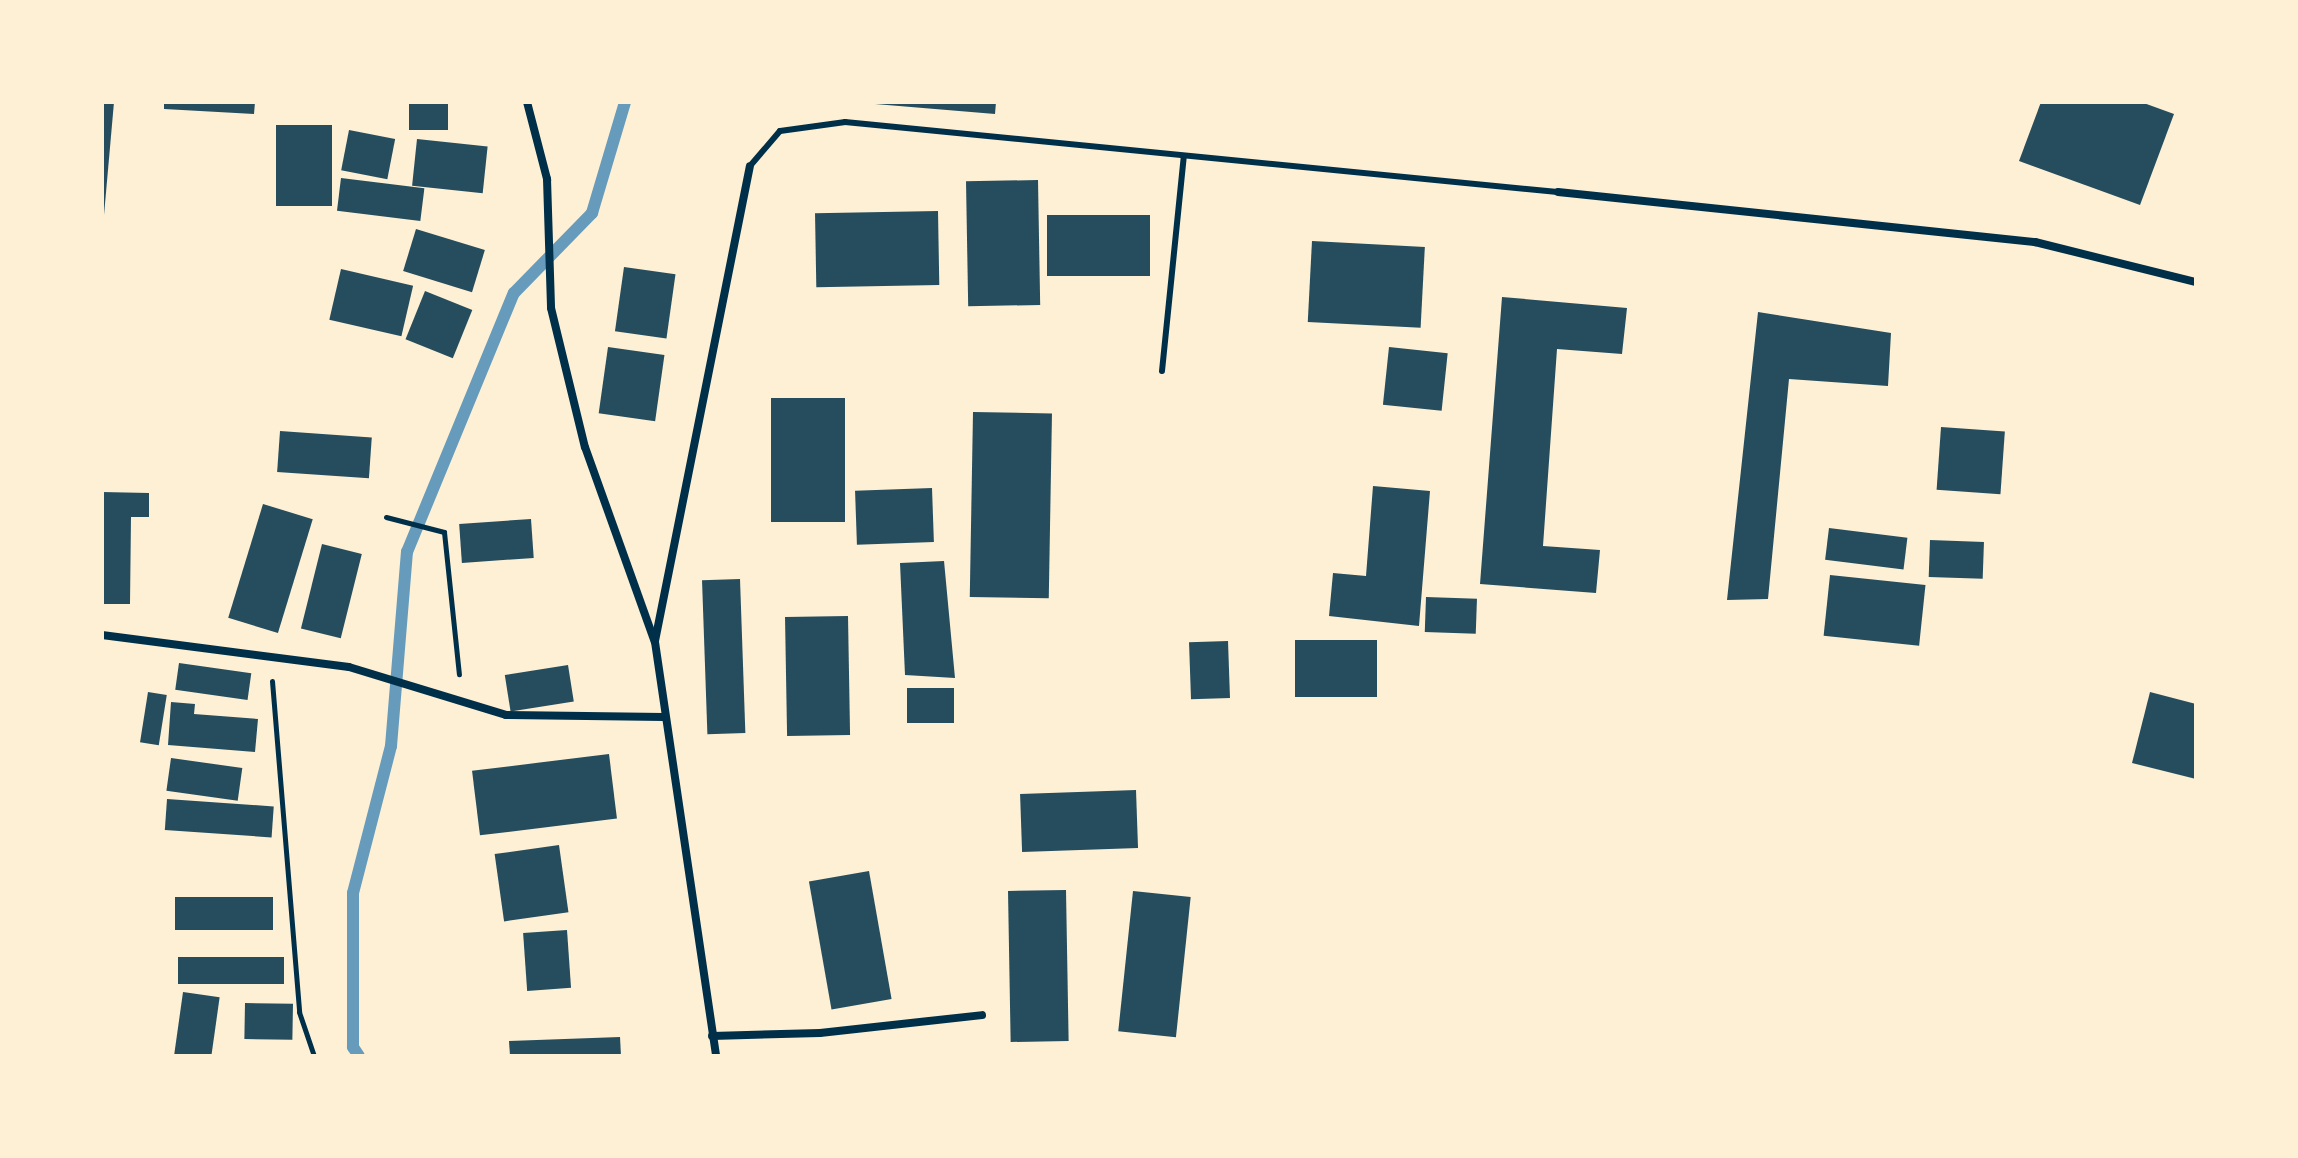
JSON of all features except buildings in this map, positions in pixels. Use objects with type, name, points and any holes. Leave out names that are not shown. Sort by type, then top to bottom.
[{"type":"street","points":[[527,102],[547,179],[551,308],[585,447],[655,642],[716,1056]]},
{"type":"street","points":[[655,642],[750,166]]},
{"type":"street","points":[[1558,192],[2035,242],[2196,282]]},
{"type":"street","points":[[102,635],[264,651],[349,667],[444,696],[470,708],[664,717]]},
{"type":"street","points":[[712,1036],[820,1033],[982,1015]]},
{"type":"lane","points":[[750,166],[780,131],[845,122],[1558,192]]},
{"type":"lane","points":[[1162,371],[1184,156]]},
{"type":"path","points":[[386,517],[444,532],[456,661],[470,708]]},
{"type":"path","points":[[264,651],[274,692],[299,1012],[314,1056]]},
{"type":"waterway","points":[[359,1056],[353,1047],[353,893],[391,746],[407,552],[514,293],[592,213],[625,102]]}]
